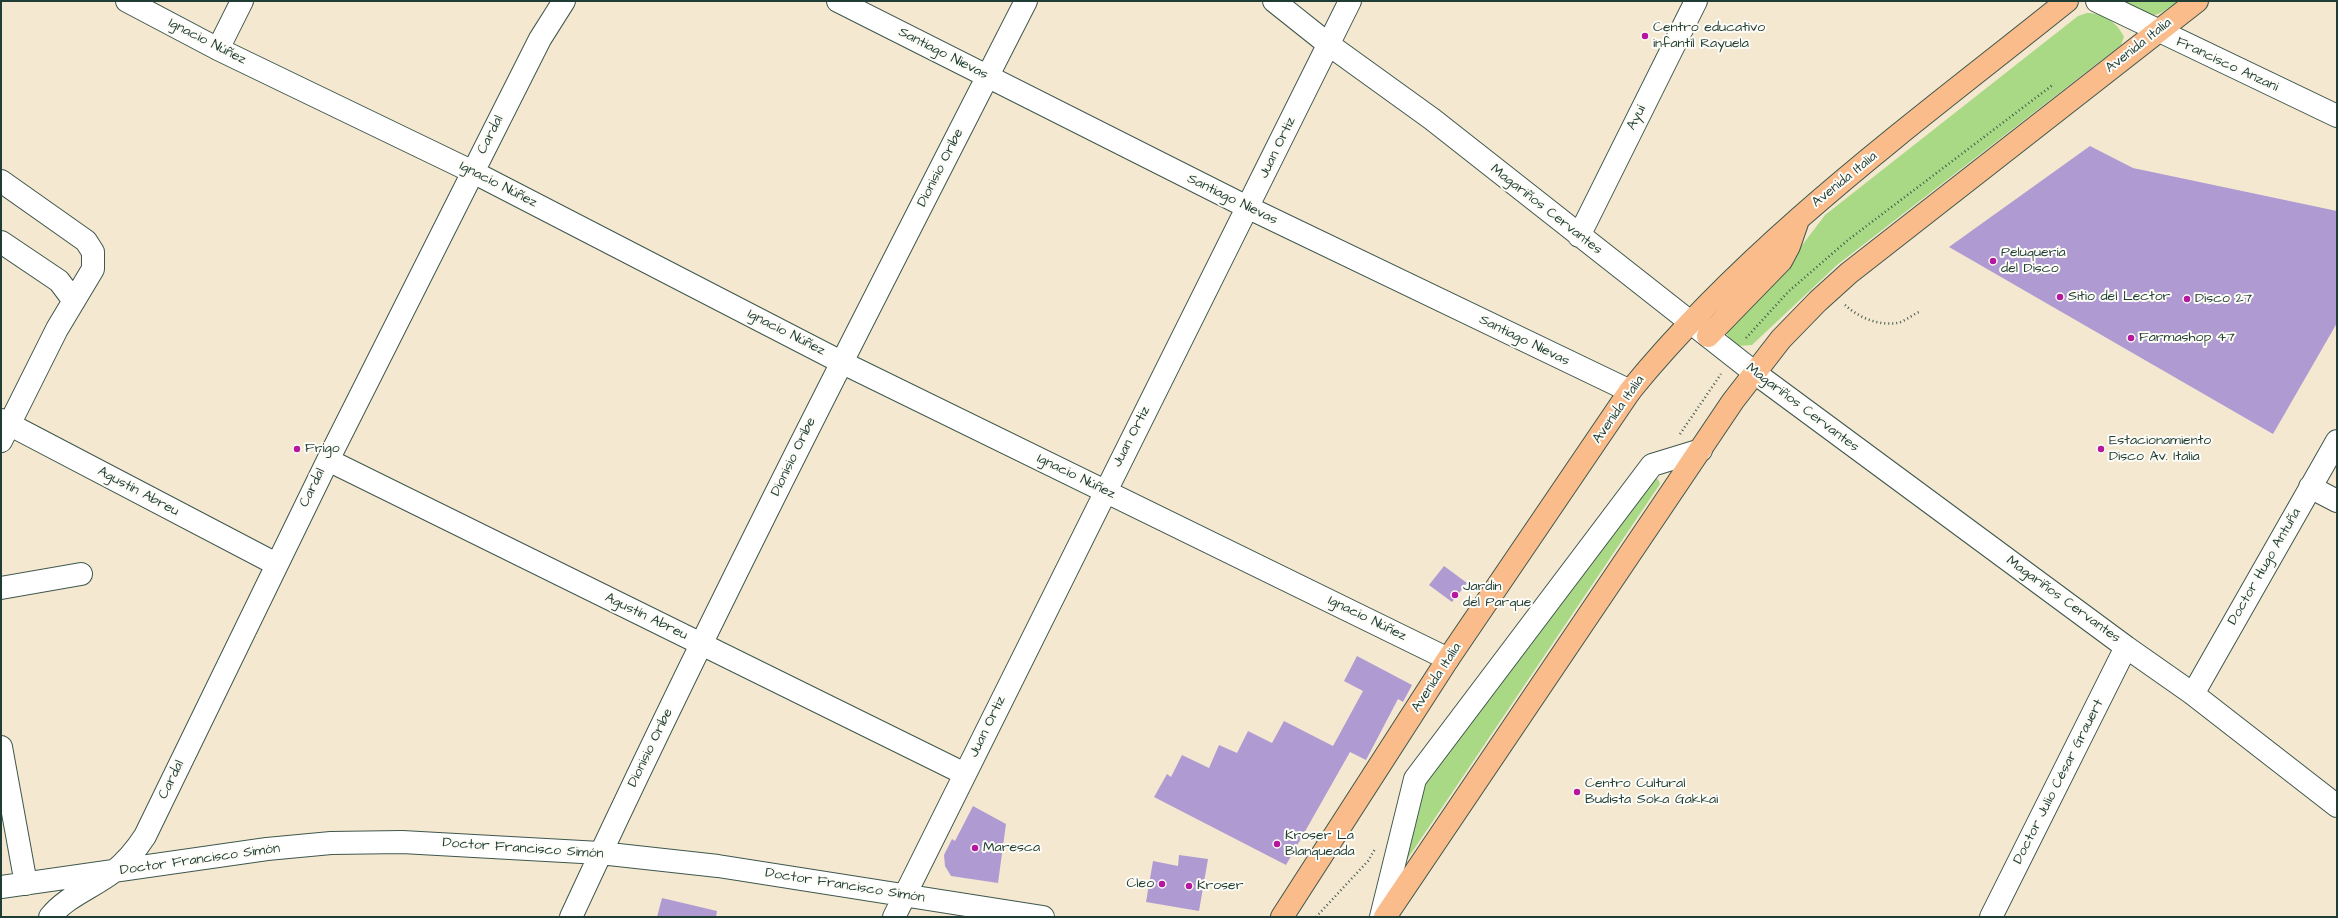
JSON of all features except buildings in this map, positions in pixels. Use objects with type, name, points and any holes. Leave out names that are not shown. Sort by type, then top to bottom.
[{"type":"main road","name":"Avenida Italia","points":[[1282,917],[1448,659],[1630,391],[1690,322],[1798,218],[2067,1]]},
{"type":"main road","name":"Avenida Italia","points":[[1385,917],[1700,450],[1781,339],[1849,273],[2196,1]]},
{"type":"main road","points":[[1708,336],[1781,261],[1789,246],[1798,218]]},
{"type":"street","name":"Ignacio Núñez","points":[[127,1],[218,48],[473,172],[841,362],[1448,659]]},
{"type":"street","points":[[218,48],[242,1]]},
{"type":"street","name":"Cardal","points":[[26,884],[44,894],[54,912],[112,873],[134,852],[145,836],[276,564],[328,460],[540,39],[564,1]]},
{"type":"street","name":"Santiago Nievas","points":[[838,1],[1248,208],[1630,391]]},
{"type":"street","name":"Dionisio Oribe","points":[[571,917],[600,853],[841,362],[1026,1]]},
{"type":"street","name":"Magariños Cervantes","points":[[1274,1],[1328,44],[1432,119],[1755,373],[2126,647],[2193,694],[2337,806]]},
{"type":"street","name":"Juan Ortiz","points":[[894,917],[1350,1]]},
{"type":"street","name":"Ayuí","points":[[1579,236],[1696,1]]},
{"type":"street","name":"Francisco Anzani","points":[[2097,1],[2157,32],[2337,116]]},
{"type":"street","points":[[1,181],[86,240],[93,252],[93,269],[57,329],[4,428]]},
{"type":"street","points":[[1,242],[59,281],[74,301]]},
{"type":"street","name":"Agustín Abreu","points":[[4,428],[276,564]]},
{"type":"street","name":"Doctor Hugo Antuña","points":[[2193,694],[2337,441]]},
{"type":"street","points":[[1381,917],[1415,779],[1652,465],[1700,450]]},
{"type":"street","name":"Agustín Abreu","points":[[328,460],[965,774]]},
{"type":"street","points":[[2310,487],[2337,501]]},
{"type":"street","points":[[1,588],[81,574]]},
{"type":"street","name":"Doctor Julio César Grauert","points":[[1991,917],[2126,647]]},
{"type":"street","points":[[1,747],[26,884]]},
{"type":"street","name":"Doctor Francisco Simón","points":[[1,887],[112,873],[267,849],[331,843],[402,842],[600,853],[718,866],[1043,917]]},
{"type":"path","points":[[1830,290],[1853,313],[1868,320],[1897,323],[1919,312]]},
{"type":"path","points":[[1316,917],[1368,860],[1379,842]]},
{"type":"green space","points":[[2121,1],[2178,1],[2161,13],[2150,15],[2138,11]]},
{"type":"green space","points":[[2087,13],[2099,15],[2114,23],[2124,37],[2121,45],[1837,265],[1752,345],[1738,346],[1729,339],[1726,331],[1787,265],[1825,215],[2078,16]]},
{"type":"green space","points":[[1655,479],[1658,479],[1660,484],[1406,861],[1422,780]]},
{"type":"place","name":"Centro educativo infantil Rayuela","points":[[1645,36]]},
{"type":"place","name":"Peluquería del Disco","points":[[1993,261]]},
{"type":"place","name":"Sitio del Lector","points":[[2060,297]]},
{"type":"place","name":"Disco 27","points":[[2187,299]]},
{"type":"place","name":"Farmashop 47","points":[[2131,338]]},
{"type":"place","name":"Frigo","points":[[297,449]]},
{"type":"place","name":"Estacionamiento Disco Av. Italia","points":[[2101,449]]},
{"type":"place","name":"Jardin del Parque","points":[[1455,595]]},
{"type":"place","name":"Centro Cultural Budista Soka Gakkai","points":[[1577,792]]},
{"type":"place","name":"Kroser La Blanqueada","points":[[1277,844]]},
{"type":"place","name":"Maresca","points":[[975,848]]},
{"type":"place","name":"Cleo","points":[[1162,884]]},
{"type":"place","name":"Kroser","points":[[1189,886]]}]
